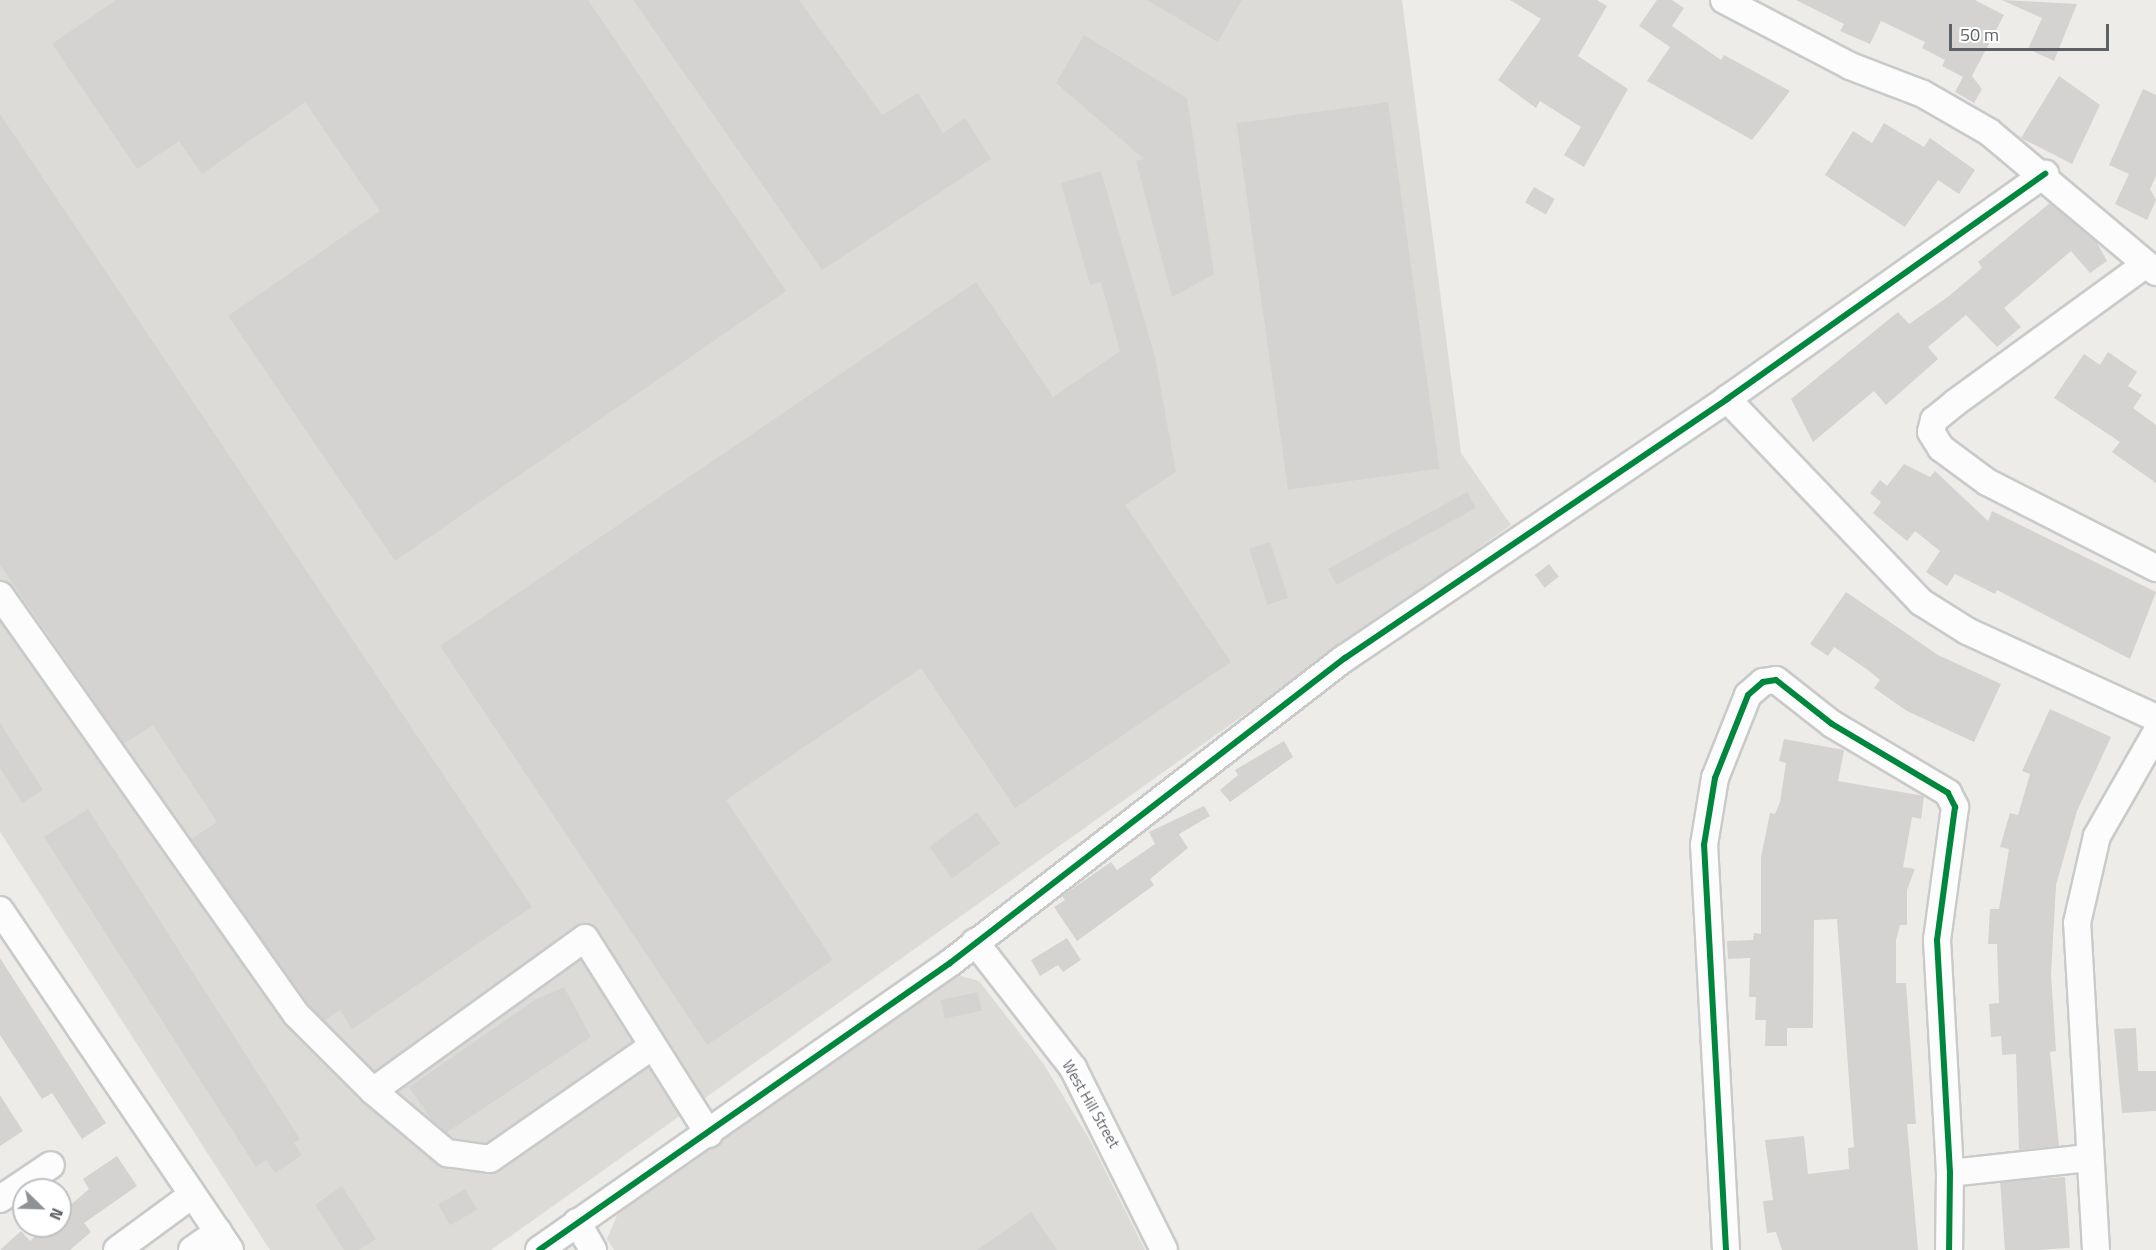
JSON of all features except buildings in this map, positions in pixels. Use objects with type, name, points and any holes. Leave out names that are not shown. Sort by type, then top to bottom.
[{"type":"street","points":[[1724,0],[1850,66],[1923,94],[1989,132],[2045,174],[2151,268],[1955,403],[1934,420],[1931,432],[1941,448],[1987,482],[2156,568]]},
{"type":"street","points":[[539,1250],[709,1134],[975,942],[1345,658],[1727,399],[2045,174]]},
{"type":"street","points":[[1727,399],[1921,602],[1967,631],[2156,718]]},
{"type":"street","points":[[0,595],[296,1014],[373,1091],[447,1153],[490,1159],[651,1047]]},
{"type":"street","points":[[1726,1250],[1704,845],[1715,778],[1748,695],[1762,682],[1776,680],[1832,724],[1948,793],[1954,807],[1937,940],[1950,1173],[1949,1250]]},
{"type":"street","points":[[2096,1250],[2077,923],[2097,836],[2156,733]]},
{"type":"street","points":[[0,910],[224,1241],[192,1250]]},
{"type":"street","points":[[373,1091],[585,938],[651,1047],[709,1134]]},
{"type":"street","name":"West Hill Street","points":[[975,942],[1073,1068],[1164,1250]]},
{"type":"street","points":[[1950,1173],[2089,1158]]},
{"type":"street","points":[[0,1199],[51,1165]]},
{"type":"street","points":[[117,1250],[192,1196]]},
{"type":"street","points":[[577,1222],[593,1250]]},
{"type":"shaded area","points":[[0,0],[1402,0],[1461,453],[1511,525],[491,1250],[270,1250],[0,832]]},
{"type":"shaded area","points":[[954,974],[979,981],[1043,1063],[1090,1140],[1145,1250],[614,1250],[607,1239],[618,1213]]},
{"type":"cycle path","points":[[539,1250],[950,963],[1345,658],[1727,399],[2045,174]]},
{"type":"cycle path","points":[[1726,1250],[1704,845],[1715,778],[1748,695],[1763,682],[1776,680],[1832,724],[1948,793],[1955,807],[1937,940],[1950,1173],[1949,1250]]}]
